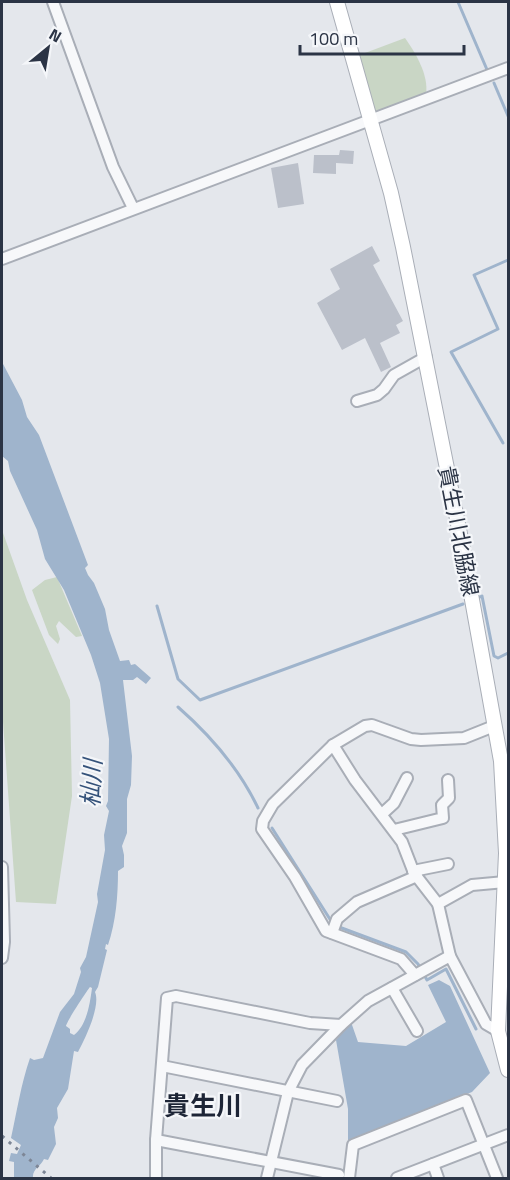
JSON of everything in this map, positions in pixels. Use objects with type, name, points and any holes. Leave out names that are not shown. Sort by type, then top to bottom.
[{"type":"main road","name":"貴生川北脇線","points":[[337,2],[396,214],[426,357],[505,783],[506,912],[500,962],[498,1031],[505,1047],[508,1070]]},
{"type":"street","points":[[52,2],[114,166],[133,208]]},
{"type":"street","points":[[2,259],[508,68]]},
{"type":"street","points":[[357,401],[377,395],[394,375],[426,357]]},
{"type":"street","points":[[419,972],[401,959],[327,931],[262,830],[263,821],[267,810],[333,745],[365,726],[372,725],[411,739],[421,740],[464,738],[494,726]]},
{"type":"street","points":[[333,745],[355,780],[402,842],[415,874],[438,904],[450,956],[486,1024],[498,1031]]},
{"type":"street","points":[[382,814],[394,803],[407,778]]},
{"type":"street","points":[[394,830],[442,818],[442,804],[449,798],[448,780]]},
{"type":"street","points":[[332,933],[338,919],[357,902],[415,874],[448,864]]},
{"type":"street","points":[[2,867],[4,942],[2,958]]},
{"type":"street","points":[[438,904],[472,885],[505,882]]},
{"type":"street","points":[[267,1179],[288,1092],[302,1065],[340,1024],[368,1001],[450,956]]},
{"type":"street","points":[[392,988],[417,1031]]},
{"type":"street","points":[[156,1179],[156,1140],[167,998],[176,996],[310,1023],[340,1024]]},
{"type":"street","points":[[162,1066],[337,1101]]},
{"type":"street","points":[[156,1140],[344,1177],[353,1145],[466,1100],[497,1179]]},
{"type":"street","points":[[397,1179],[508,1135]]},
{"type":"street","points":[[433,1164],[438,1179]]},
{"type":"green space","points":[[405,38],[423,72],[426,94],[373,113],[357,56]]},
{"type":"green space","points":[[2,530],[27,600],[70,700],[72,796],[56,904],[16,902],[2,708]]},
{"type":"green space","points":[[57,577],[82,636],[76,637],[59,621],[56,626],[60,639],[58,644],[49,635],[32,590],[45,580]]},
{"type":"water","points":[[2,362],[22,400],[27,417],[39,435],[88,565],[85,568],[105,609],[109,630],[120,661],[129,660],[131,665],[135,664],[151,678],[146,684],[137,677],[133,680],[123,680],[132,756],[131,785],[127,799],[127,833],[122,846],[124,867],[118,871],[115,918],[108,945],[106,944],[105,949],[107,950],[95,992],[94,1014],[78,1052],[74,1051],[68,1089],[57,1108],[58,1118],[54,1127],[56,1144],[48,1160],[44,1159],[35,1170],[33,1178],[14,1178],[14,1162],[9,1161],[11,1153],[17,1154],[21,1145],[11,1138],[30,1058],[34,1060],[43,1058],[60,1012],[74,994],[81,972],[80,968],[86,957],[98,902],[97,894],[105,850],[104,835],[109,811],[106,806],[109,739],[100,683],[91,655],[64,590],[45,559],[37,530],[10,471],[8,461],[2,456]],"holes":[[[90,987],[92,988],[85,1020],[74,1035],[66,1026],[85,994]]]},
{"type":"water","points":[[439,980],[450,986],[490,1073],[472,1092],[348,1142],[348,1109],[336,1040],[351,1022],[358,1042],[406,1046],[446,1022],[428,985]]},
{"type":"building","points":[[340,150],[354,151],[353,164],[336,163],[336,174],[313,173],[314,155],[339,155]]},
{"type":"building","points":[[298,163],[304,204],[278,208],[271,168]]},
{"type":"building","points":[[372,246],[380,261],[373,265],[403,321],[396,325],[400,333],[380,343],[391,367],[381,372],[365,338],[342,350],[317,303],[340,289],[330,269]]},
{"type":"waterway","points":[[458,2],[488,72]]},
{"type":"waterway","points":[[494,83],[508,116]]},
{"type":"waterway","points":[[503,443],[451,352],[498,329],[474,275],[508,260]]},
{"type":"waterway","points":[[480,597],[482,596],[494,656],[498,658],[508,653]]},
{"type":"waterway","points":[[157,606],[178,679],[200,700],[463,604]]},
{"type":"waterway","points":[[178,707],[223,753],[242,779],[258,808]]},
{"type":"waterway","points":[[272,828],[333,924]]},
{"type":"waterway","points":[[339,927],[406,952],[418,964],[427,980],[446,969],[476,1029]]},
{"type":"railway","points":[[2,1136],[51,1178]]},
{"type":"district","name":"貴生川","points":[[203,1106]]},
{"type":"water label","name":"杣川","points":[[92,783]]}]
